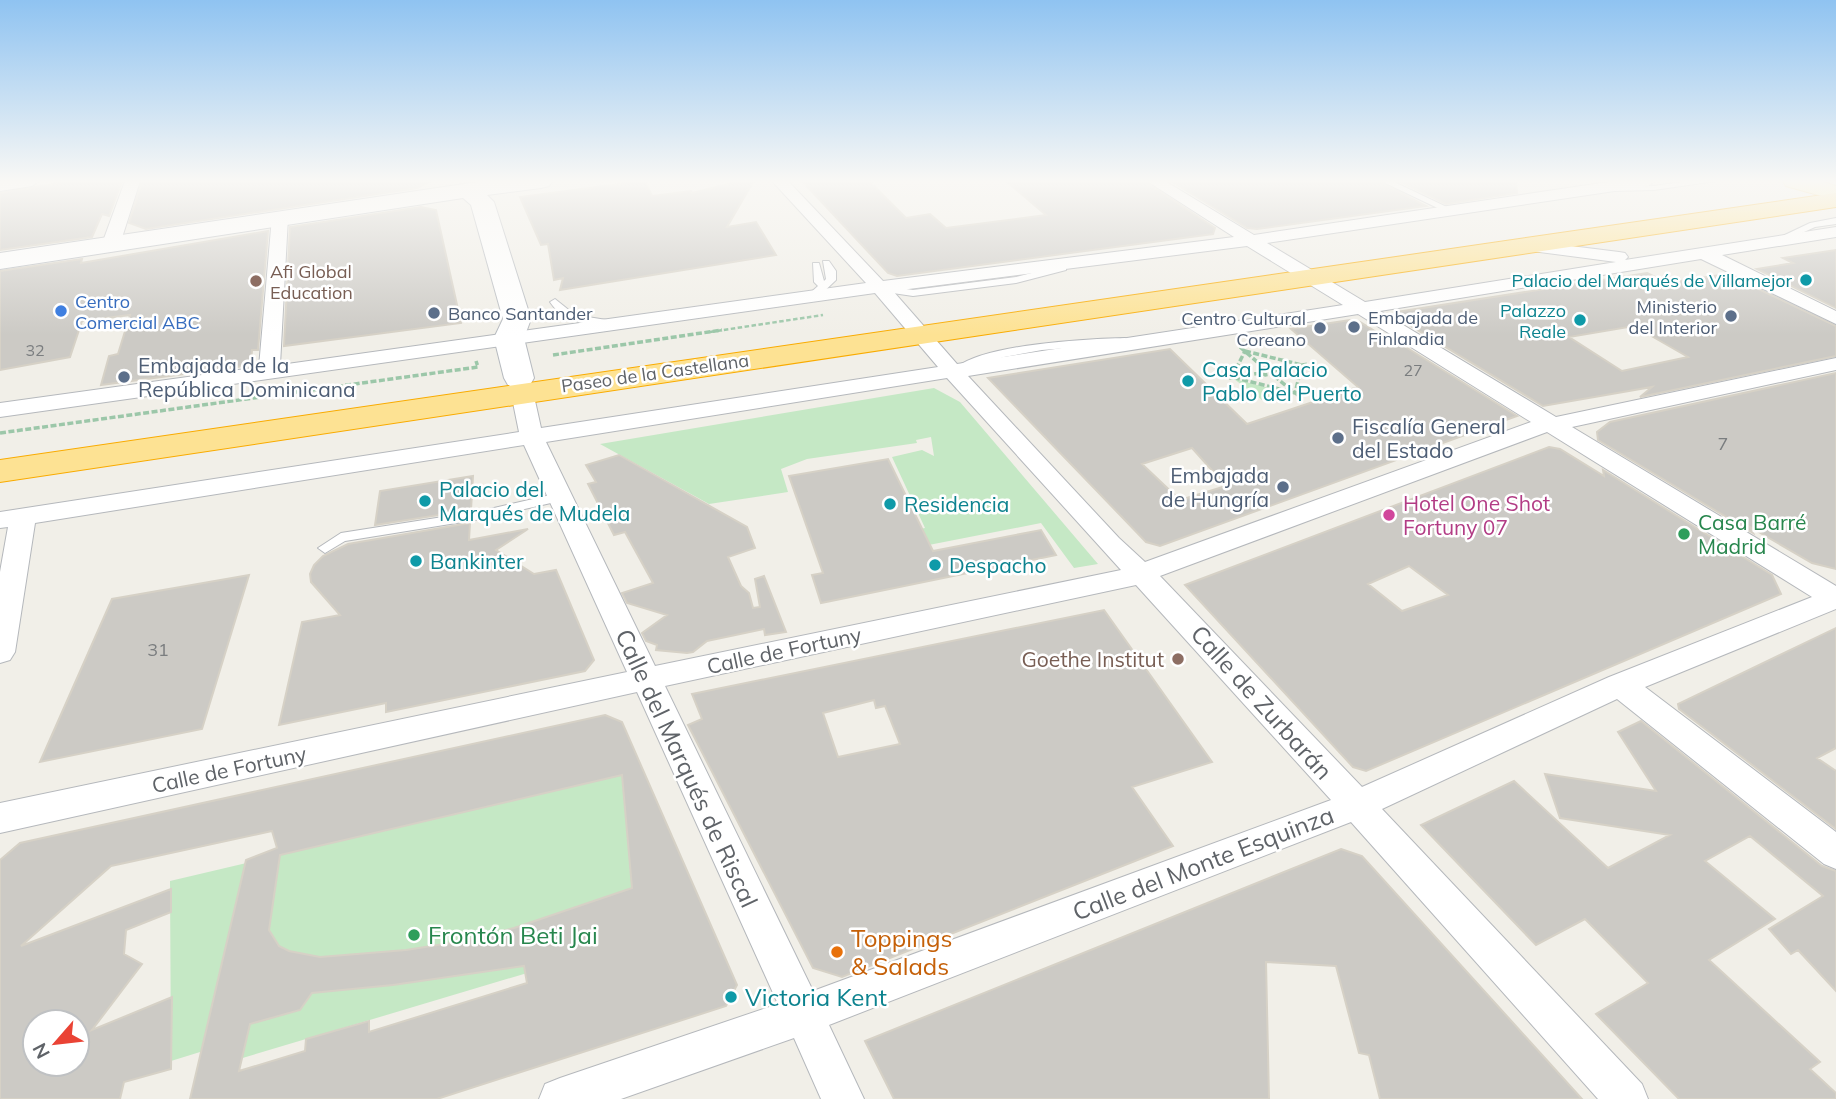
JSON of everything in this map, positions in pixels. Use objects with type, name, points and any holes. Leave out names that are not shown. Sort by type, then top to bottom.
[{"type":"highway","name":"Paseo de la Castellana","points":[[0,454],[520,385],[1301,271],[1543,232]]},
{"type":"highway","name":"Paseo de la Castellana","points":[[1301,271],[1611,232]]},
{"type":"highway","name":"Paseo de la Castellana","points":[[0,471],[520,385]]},
{"type":"street","points":[[111,244],[115,232]]},
{"type":"street","points":[[0,261],[184,232]]},
{"type":"street","points":[[269,374],[279,232]]},
{"type":"street","points":[[472,232],[517,319],[509,338],[520,385]]},
{"type":"street","points":[[827,232],[915,328]]},
{"type":"street","points":[[1239,232],[1836,599]]},
{"type":"street","points":[[0,410],[616,324],[818,291],[879,288],[1303,232]]},
{"type":"street","name":"Paseo de la Castellana","points":[[11,518],[952,371],[993,368],[1153,340],[1834,232]]},
{"type":"street","name":"Paseo de la Castellana","points":[[1523,245],[1650,261]]},
{"type":"street","points":[[1703,253],[1836,318]]},
{"type":"street","points":[[493,301],[492,324],[509,338]]},
{"type":"street","name":"Calle de Zurbarán","points":[[915,328],[1110,544],[1169,600],[1627,1099]]},
{"type":"street","points":[[1551,425],[1836,363]]},
{"type":"street","name":"Calle del Marqués de Riscal","points":[[520,385],[532,437],[843,1099]]},
{"type":"street","name":"Calle de Fortuny","points":[[0,818],[1142,574],[1527,430],[1551,425]]},
{"type":"street","points":[[0,652],[11,518]]},
{"type":"street","name":"Calle del Monte Esquinza","points":[[559,1099],[803,1015],[1356,805],[1620,685],[1836,599]]},
{"type":"street","points":[[1620,685],[1836,853]]},
{"type":"lane","name":"Paseo de la Castellana","points":[[1775,242],[1797,232]]},
{"type":"lane","points":[[818,291],[821,264]]},
{"type":"lane","points":[[561,301],[559,309],[569,316],[616,324]]},
{"type":"lane","points":[[325,548],[341,537],[481,515],[559,496]]},
{"type":"path","points":[[1240,347],[1263,367],[1276,370],[1308,364]]},
{"type":"path","points":[[1245,351],[1302,365]]},
{"type":"path","points":[[1230,378],[1245,351]]},
{"type":"path","points":[[1297,394],[1302,365]]},
{"type":"path","points":[[0,433],[478,366]]},
{"type":"path","points":[[1260,373],[1259,370],[1263,367]]},
{"type":"path","points":[[1273,376],[1277,373],[1276,370]]},
{"type":"path","points":[[1230,378],[1260,373],[1273,376],[1297,394]]},
{"type":"path","points":[[1230,378],[1297,394]]},
{"type":"green space","points":[[1234,379],[1292,394],[1262,400]]},
{"type":"green space","points":[[934,388],[960,402],[1098,564],[1074,568],[1041,523],[842,562],[835,546],[925,528],[892,457],[922,450],[934,456],[931,437],[916,440],[917,443],[807,459],[781,469],[788,492],[709,504],[600,444]]},
{"type":"green space","name":"Frontón Beti Jai","points":[[642,770],[708,919],[209,1068],[213,1048],[171,1061],[170,881]]},
{"type":"building","points":[[0,232],[94,232],[92,237],[0,250]]},
{"type":"building","points":[[268,232],[258,350],[252,350],[251,362],[244,366],[101,385],[109,356],[118,354],[130,315],[82,321],[70,357],[0,370],[0,271],[82,259],[81,263]]},
{"type":"building","points":[[290,232],[441,232],[461,323],[284,346]]},
{"type":"building","points":[[535,232],[762,232],[776,255],[560,290],[563,278],[554,280],[548,244],[541,245]]},
{"type":"building","points":[[850,232],[1214,232],[897,276],[888,273]]},
{"type":"building","name":"Palacio del Marqués de Villamejor","points":[[1836,250],[1836,308],[1757,269],[1793,263],[1783,258]]},
{"type":"building","points":[[1647,273],[1667,283],[1727,274],[1836,326],[1836,356],[1640,397],[1652,387],[1543,406],[1396,317],[1397,312]],"holes":[[[1634,326],[1688,357],[1622,371],[1569,337]]]},
{"type":"building","points":[[1350,320],[1360,322],[1391,341],[1391,338],[1517,416],[1160,546],[1146,542],[988,378],[1170,349],[1247,424],[1358,387],[1291,329]],"holes":[[[1192,448],[1226,486],[1180,500],[1142,464]]]},
{"type":"building","points":[[1836,373],[1836,569],[1812,563],[1750,527],[1753,533],[1598,440],[1597,432],[1610,422]]},
{"type":"building","points":[[1549,447],[1560,449],[1604,476],[1603,470],[1772,575],[1781,594],[1366,771],[1353,767],[1185,585]],"holes":[[[1409,566],[1448,595],[1402,611],[1368,584]]]},
{"type":"building","points":[[619,455],[747,527],[755,548],[728,557],[741,586],[749,593],[753,608],[760,607],[755,579],[764,576],[786,632],[765,635],[764,629],[707,641],[693,652],[687,653],[656,650],[657,645],[646,641],[642,633],[667,615],[627,603],[622,593],[653,583],[625,532],[614,535],[588,484],[596,482],[586,465]]},
{"type":"building","points":[[888,459],[933,551],[1041,530],[1056,555],[821,603],[812,575],[823,573],[789,476]]},
{"type":"building","name":"Palacio del Marqués de Mudela","points":[[473,476],[471,510],[375,525],[380,491]]},
{"type":"building","points":[[470,523],[469,540],[528,529],[496,550],[534,574],[556,570],[594,660],[585,671],[386,712],[386,703],[279,725],[302,622],[340,615],[311,582],[310,574],[314,565],[323,556],[348,544]]},
{"type":"building","points":[[249,575],[202,729],[40,762],[112,599]]},
{"type":"building","points":[[1104,610],[1212,762],[1132,787],[1173,846],[842,977],[813,968],[688,725],[702,719],[692,694]],"holes":[[[874,700],[876,708],[885,706],[900,744],[838,757],[823,713]]]},
{"type":"building","points":[[1836,628],[1836,748],[1817,758],[1836,771],[1836,829],[1679,709],[1678,704]]},
{"type":"building","points":[[605,715],[622,722],[737,985],[726,1006],[437,1099],[190,1099],[246,860],[277,848],[272,831],[111,866],[21,946],[171,889],[171,912],[126,930],[124,954],[142,964],[92,1030],[172,997],[171,1069],[124,1082],[120,1099],[0,1099],[0,860],[20,843]],"holes":[[[622,775],[632,888],[514,928],[463,941],[406,950],[320,957],[289,951],[279,946],[269,930],[280,855]],[[524,966],[527,983],[369,1032],[369,1021],[306,1039],[305,1051],[239,1071],[250,1024],[300,1010],[312,993],[393,985]]]},
{"type":"building","points":[[1641,721],[1822,866],[1836,871],[1836,991],[1798,950],[1791,954],[1769,929],[1823,896],[1750,836],[1705,861],[1775,919],[1709,960],[1820,1062],[1810,1069],[1836,1093],[1836,1099],[1679,1099],[1596,1014],[1648,983],[1585,919],[1536,945],[1421,825],[1514,781],[1608,868],[1670,835],[1560,818],[1545,774],[1656,791],[1618,732]]},
{"type":"building","points":[[1341,849],[1362,856],[1582,1099],[1380,1099],[1369,1055],[1359,1053],[1336,966],[1266,962],[1269,1099],[894,1099],[865,1041]]},
{"type":"place","name":"Palacio del Marqués de Villamejor","points":[[1806,280]]},
{"type":"place","name":"Afi Global Education","points":[[256,281]]},
{"type":"place","name":"Centro Comercial ABC","points":[[61,311]]},
{"type":"place","name":"Banco Santander","points":[[434,313]]},
{"type":"place","name":"Ministerio del Interior","points":[[1731,316]]},
{"type":"place","name":"Palazzo Reale","points":[[1580,320]]},
{"type":"place","name":"Embajada de Finlandia","points":[[1354,327]]},
{"type":"place","name":"Centro Cultural Coreano","points":[[1320,328]]},
{"type":"place","name":"Embajada de la República Dominicana","points":[[124,377]]},
{"type":"place","name":"Casa Palacio Pablo del Puerto","points":[[1188,381]]},
{"type":"place","name":"Fiscalía General del Estado","points":[[1338,438]]},
{"type":"place","name":"Embajada de Hungría","points":[[1283,487]]},
{"type":"place","name":"Palacio del Marqués de Mudela","points":[[425,501]]},
{"type":"place","name":"Residencia","points":[[890,504]]},
{"type":"place","name":"Hotel One Shot Fortuny 07","points":[[1389,515]]},
{"type":"place","name":"Casa Barré Madrid","points":[[1684,534]]},
{"type":"place","name":"Bankinter","points":[[416,561]]},
{"type":"place","name":"Despacho","points":[[935,565]]},
{"type":"place","name":"Goethe Institut","points":[[1178,659]]},
{"type":"place","name":"Frontón Beti Jai","points":[[414,935]]},
{"type":"place","name":"Toppings & Salads","points":[[837,952]]},
{"type":"place","name":"Victoria Kent","points":[[731,997]]}]
